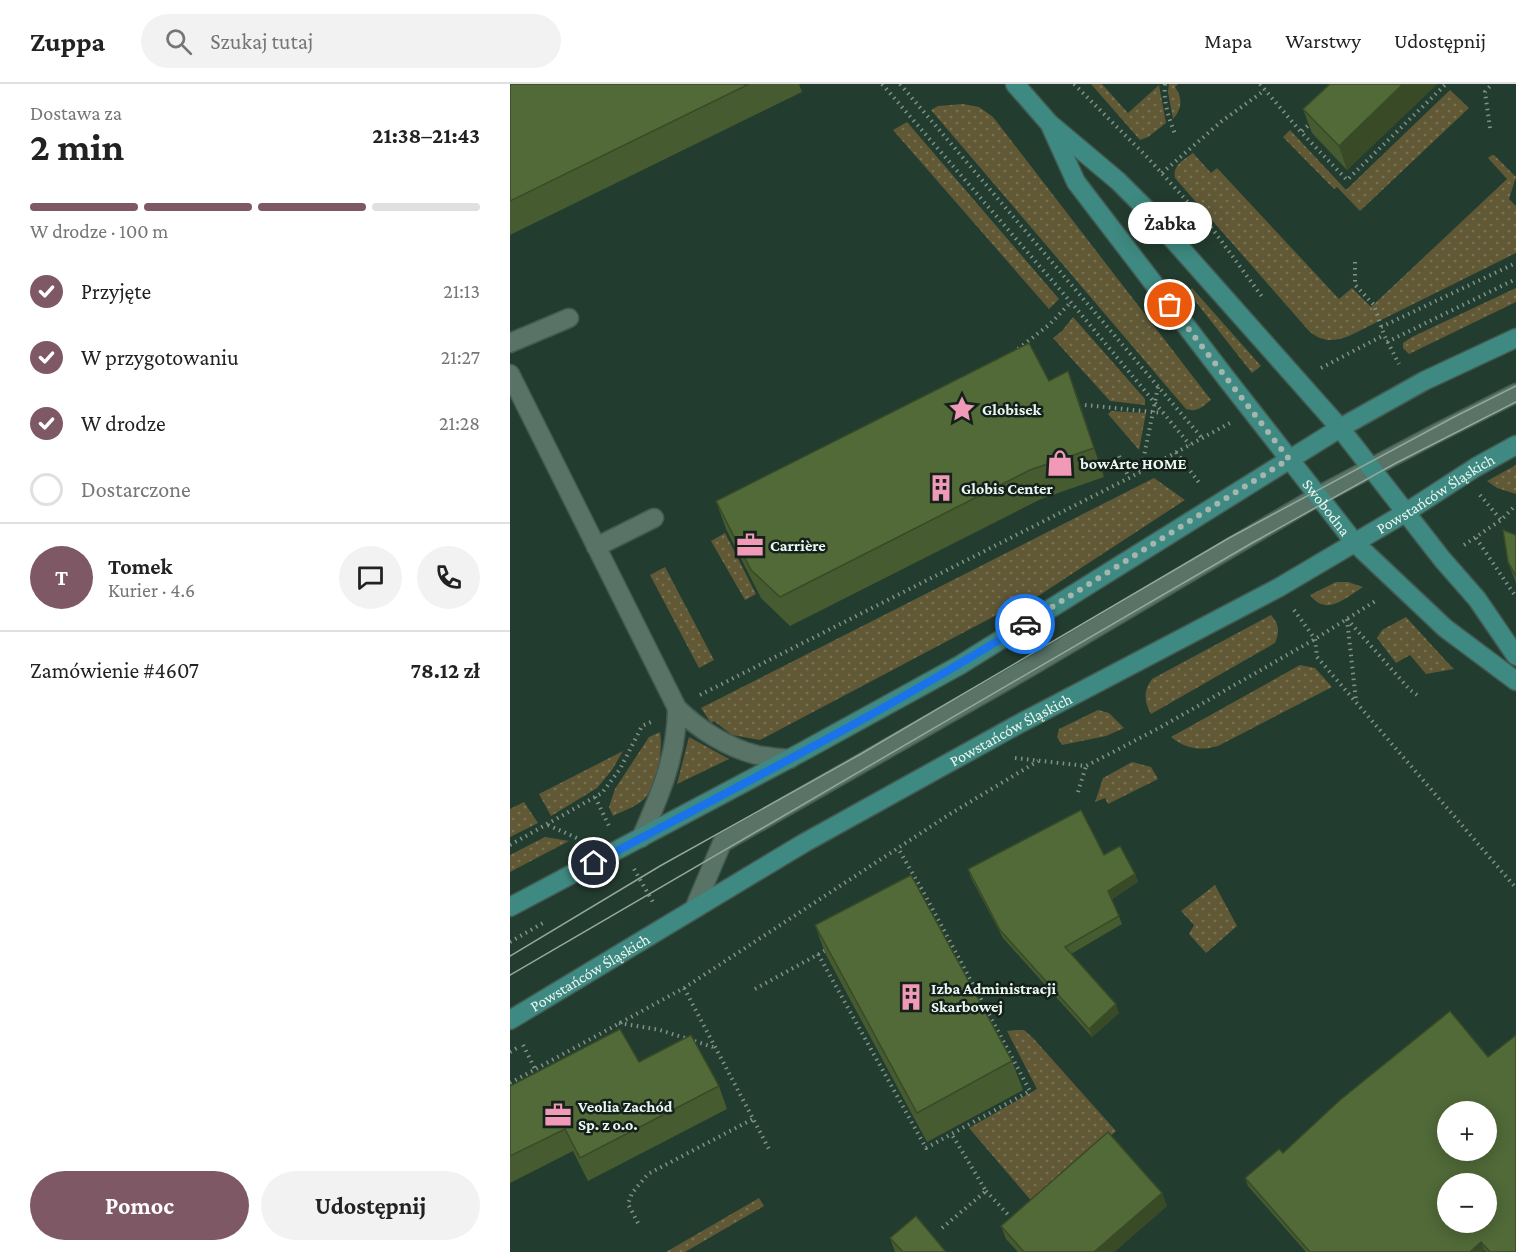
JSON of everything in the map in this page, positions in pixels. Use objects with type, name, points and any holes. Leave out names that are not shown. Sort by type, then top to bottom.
[{"type":"main road","name":"Swobodna","points":[[1016,84],[1049,123],[1118,181],[1138,201],[1340,428],[1405,513],[1477,599],[1516,656]]},
{"type":"main road","name":"Swobodna","points":[[1049,123],[1076,182],[1355,543],[1445,628],[1516,681]]},
{"type":"main road","points":[[510,907],[790,759],[960,665],[1340,428],[1424,381],[1516,338]]},
{"type":"main road","name":"Powstańców Śląskich","points":[[510,1020],[804,843],[1084,689],[1278,588],[1516,445]]},
{"type":"lane","points":[[510,343],[569,318]]},
{"type":"lane","points":[[510,375],[677,708],[711,735],[741,749],[759,755],[790,759]]},
{"type":"lane","points":[[694,909],[722,843],[990,690],[1318,496],[1516,393]]},
{"type":"lane","points":[[596,548],[654,518]]},
{"type":"lane","points":[[642,838],[670,768],[677,708]]},
{"type":"path","points":[[882,84],[1071,302],[1190,445]]},
{"type":"path","points":[[900,84],[1202,438]]},
{"type":"path","points":[[1074,84],[1162,173],[1214,231],[1267,302]]},
{"type":"path","points":[[1165,84],[1169,119],[1175,134]]},
{"type":"path","points":[[1260,84],[1301,132],[1347,180],[1446,84]]},
{"type":"path","points":[[1490,128],[1485,92],[1492,84]]},
{"type":"path","points":[[1162,173],[1222,121],[1266,90]]},
{"type":"path","points":[[1301,132],[1316,118]]},
{"type":"path","points":[[1314,372],[1384,335],[1374,305],[1355,285],[1355,262]]},
{"type":"path","points":[[1381,327],[1516,263]]},
{"type":"path","points":[[1387,342],[1516,279]]},
{"type":"path","points":[[1010,355],[1050,324],[1071,302]]},
{"type":"path","points":[[1315,359],[1322,366]]},
{"type":"path","points":[[1141,471],[1158,386]]},
{"type":"path","points":[[1085,405],[1163,413]]},
{"type":"path","points":[[696,697],[1129,478],[1227,425]]},
{"type":"path","points":[[1119,456],[1129,478]]},
{"type":"path","points":[[1469,542],[1501,520],[1516,505]]},
{"type":"path","points":[[1476,538],[1516,597]]},
{"type":"path","points":[[510,1083],[684,988],[898,848],[1038,761],[1086,766],[1161,727],[1315,639],[1382,596]]},
{"type":"path","points":[[1291,606],[1315,639],[1317,657],[1516,888]]},
{"type":"path","points":[[1347,619],[1410,690],[1420,697]]},
{"type":"path","points":[[1347,619],[1356,703]]},
{"type":"path","points":[[510,845],[602,793],[620,769],[642,726]]},
{"type":"path","points":[[1078,792],[1086,766]]},
{"type":"path","points":[[595,797],[612,831]]},
{"type":"path","points":[[547,825],[582,841]]},
{"type":"path","points":[[818,954],[926,1148],[1030,1091],[926,895],[898,848]]},
{"type":"path","points":[[637,875],[651,900]]},
{"type":"path","points":[[916,900],[926,895]]},
{"type":"path","points":[[755,989],[838,943]]},
{"type":"path","points":[[684,988],[770,1151]]},
{"type":"path","points":[[619,1023],[660,1030],[714,1047]]},
{"type":"path","points":[[523,1045],[535,1069]]},
{"type":"path","points":[[638,1223],[628,1203],[632,1193],[648,1174],[753,1119]]},
{"type":"path","points":[[951,1133],[986,1191],[1017,1224]]},
{"type":"path","points":[[942,1228],[986,1191]]},
{"type":"shaded area","points":[[1091,84],[1102,84],[1128,113],[1159,85],[1166,123],[1148,137],[1140,140]]},
{"type":"shaded area","points":[[1169,84],[1178,84],[1175,87],[1180,99],[1180,107],[1173,119],[1168,92]]},
{"type":"shaded area","points":[[1450,90],[1469,108],[1360,211],[1337,187],[1334,189],[1283,137],[1290,130],[1346,190]]},
{"type":"shaded area","points":[[963,104],[979,107],[993,117],[1211,400],[1197,409],[1186,409],[931,110],[938,106]]},
{"type":"shaded area","points":[[907,122],[1059,299],[1049,309],[893,130]]},
{"type":"shaded area","points":[[1193,153],[1211,173],[1217,168],[1339,299],[1352,288],[1371,307],[1507,179],[1488,158],[1492,155],[1516,177],[1509,199],[1516,206],[1516,253],[1349,336],[1333,340],[1323,339],[1309,331],[1175,178],[1177,166]]},
{"type":"shaded area","points":[[1192,288],[1261,366],[1252,373],[1188,292]]},
{"type":"shaded area","points":[[1516,288],[1516,302],[1409,354],[1403,348],[1403,343],[1412,337]]},
{"type":"shaded area","points":[[1073,317],[1145,399],[1145,405],[1110,401],[1053,338]]},
{"type":"shaded area","points":[[1111,411],[1146,413],[1139,450],[1108,414]]},
{"type":"shaded area","points":[[1516,465],[1516,494],[1497,488],[1487,481]]},
{"type":"shaded area","points":[[1154,478],[1185,500],[1009,615],[1006,610],[760,740],[732,735],[714,721],[711,723],[701,708]]},
{"type":"shaded area","points":[[725,533],[756,594],[745,600],[711,541]]},
{"type":"shaded area","points":[[665,567],[714,660],[699,668],[650,575]]},
{"type":"shaded area","points":[[1336,582],[1348,582],[1363,587],[1343,600],[1329,605],[1323,605],[1310,595]]},
{"type":"shaded area","points":[[1271,615],[1278,628],[1275,643],[1151,714],[1146,696],[1152,679]]},
{"type":"shaded area","points":[[1406,617],[1454,669],[1426,674],[1410,655],[1396,663],[1377,638],[1382,630]]},
{"type":"shaded area","points":[[1300,665],[1315,668],[1332,687],[1218,746],[1193,748],[1171,737]]},
{"type":"shaded area","points":[[1098,710],[1109,713],[1124,728],[1106,736],[1062,745],[1057,737],[1059,729]]},
{"type":"shaded area","points":[[660,732],[659,766],[650,791],[639,803],[613,816],[609,807],[615,789],[649,737]]},
{"type":"shaded area","points":[[689,737],[729,759],[677,784]]},
{"type":"shaded area","points":[[623,751],[612,770],[597,788],[551,816],[539,794]]},
{"type":"shaded area","points":[[1132,762],[1151,767],[1158,779],[1108,804],[1105,798],[1095,802],[1103,778]]},
{"type":"shaded area","points":[[524,802],[538,823],[510,837],[510,809]]},
{"type":"shaded area","points":[[545,837],[569,841],[510,872],[510,855]]},
{"type":"shaded area","points":[[1215,885],[1237,926],[1206,953],[1189,934],[1194,925],[1181,911]]},
{"type":"shaded area","points":[[1024,1030],[1033,1038],[1116,1131],[1034,1204],[969,1128],[1037,1089],[1007,1031]]},
{"type":"shaded area","points":[[759,1198],[764,1206],[685,1252],[666,1252]]},
{"type":"building","points":[[510,84],[749,84],[510,201]]},
{"type":"building","points":[[1330,84],[1403,84],[1339,146],[1303,109]]},
{"type":"building","name":"Globis Center","points":[[1029,343],[1049,381],[1068,371],[1094,448],[1030,470],[780,597],[751,570],[716,501]]},
{"type":"building","points":[[1503,530],[1516,535],[1516,576],[1508,562]]},
{"type":"building","points":[[1081,810],[1104,855],[1120,846],[1135,874],[1108,891],[1119,916],[1065,947],[1116,1004],[1089,1029],[1000,930],[968,869]]},
{"type":"building","name":"Izba Administracji Skarbowej","points":[[911,875],[1012,1061],[917,1113],[815,925]]},
{"type":"building","points":[[1450,1011],[1488,1057],[1516,1035],[1516,1252],[1490,1252],[1481,1242],[1470,1252],[1310,1252],[1245,1178],[1279,1149],[1283,1153],[1340,1100]]},
{"type":"building","points":[[620,1029],[639,1062],[691,1035],[719,1086],[580,1158],[565,1129],[510,1156],[510,1086]]},
{"type":"building","points":[[1108,1132],[1162,1193],[1094,1252],[1024,1252],[1001,1226]]},
{"type":"building","points":[[916,1216],[946,1252],[903,1252],[890,1238]]},
{"type":"tram line","points":[[510,956],[660,866],[859,755],[1229,538],[1516,386]]},
{"type":"tram line","points":[[510,975],[1252,543],[1396,463],[1516,402]]},
{"type":"way so far","points":[[1025,624],[1289,459],[1170,305]]},
{"type":"place","name":"Żabka","points":[[1170,305]]},
{"type":"place","name":"Globisek","points":[[962,409]]},
{"type":"place","name":"bowArte HOME","points":[[1060,463]]},
{"type":"place","name":"Globis Center","points":[[941,488]]},
{"type":"place","name":"Carrière","points":[[750,545]]},
{"type":"place","name":"Izba Administracji Skarbowej","points":[[911,997]]},
{"type":"place","name":"Veolia Zachód Sp. z o.o.","points":[[558,1115]]},
{"type":"route","points":[[594,863],[960,665],[1025,624]]}]
